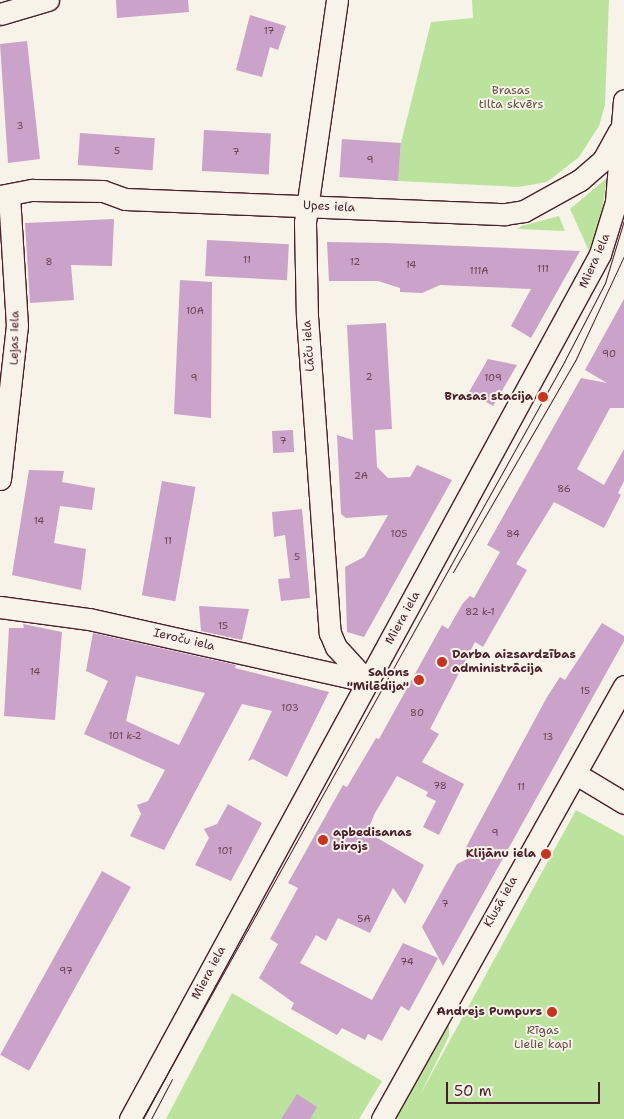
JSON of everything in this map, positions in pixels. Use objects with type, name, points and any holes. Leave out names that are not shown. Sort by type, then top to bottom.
[{"type":"street","points":[[0,14],[48,0]]},
{"type":"street","name":"Lāču iela","points":[[337,0],[307,206],[308,335],[330,633],[336,647],[367,681]]},
{"type":"street","name":"Miera iela","points":[[130,1119],[600,254],[616,202],[624,100]]},
{"type":"street","name":"Upes iela","points":[[5,196],[32,190],[103,191],[125,199],[486,215],[524,211],[580,180],[602,160],[622,124]]},
{"type":"street","name":"Lejas iela","points":[[0,479],[17,326],[5,196]]},
{"type":"street","name":"Ieroču iela","points":[[0,607],[89,619],[367,681]]},
{"type":"street","name":"Klusā iela","points":[[382,1119],[624,686]]},
{"type":"street","points":[[576,774],[624,803]]},
{"type":"green space","name":"Brasas tilta skvērs","points":[[472,0],[609,0],[605,105],[599,126],[579,157],[547,182],[518,187],[398,181],[401,143],[431,22],[473,18]]},
{"type":"green space","points":[[607,178],[600,225],[589,251],[570,209]]},
{"type":"green space","points":[[559,216],[565,231],[518,229],[521,226]]},
{"type":"green space","name":"Rīgas Lielie kapi","points":[[576,810],[624,836],[624,1119],[395,1119],[449,1014],[449,1036],[420,1095]]},
{"type":"green space","points":[[232,993],[382,1081],[359,1119],[166,1119]]},
{"type":"building","points":[[116,0],[188,0],[189,12],[117,18]]},
{"type":"building","points":[[250,15],[286,26],[278,50],[270,47],[262,77],[236,70]]},
{"type":"building","points":[[27,41],[40,159],[8,163],[0,44]]},
{"type":"building","points":[[204,130],[271,134],[269,174],[202,171]]},
{"type":"building","points":[[80,133],[155,138],[153,170],[78,165]]},
{"type":"building","points":[[342,139],[401,143],[398,181],[339,177]]},
{"type":"building","points":[[114,219],[112,266],[71,265],[74,300],[30,303],[25,223]]},
{"type":"building","points":[[207,240],[289,244],[287,280],[205,276]]},
{"type":"building","points":[[327,242],[580,251],[531,338],[511,326],[531,289],[440,285],[422,293],[400,292],[400,288],[378,281],[329,281]]},
{"type":"building","points":[[180,280],[212,282],[211,418],[174,414]]},
{"type":"building","points":[[624,299],[624,408],[610,408],[577,469],[604,485],[624,449],[624,481],[618,493],[621,495],[604,528],[554,502],[516,564],[527,570],[483,647],[475,642],[430,729],[439,734],[422,762],[464,784],[439,835],[423,827],[436,801],[426,796],[428,792],[397,776],[375,813],[367,832],[424,865],[405,904],[393,888],[370,933],[338,918],[326,941],[316,935],[300,963],[372,1000],[403,943],[438,958],[409,1011],[401,1006],[382,1041],[368,1034],[365,1040],[342,1028],[337,1035],[291,1009],[294,1003],[259,978],[278,944],[270,939],[298,888],[288,883],[343,785],[347,787],[376,738],[379,739],[442,625],[448,629],[463,603],[470,596],[474,598],[500,552],[487,545],[581,378],[607,383],[585,370]]},
{"type":"building","points":[[386,323],[392,429],[375,430],[377,467],[388,478],[410,477],[417,465],[452,480],[364,637],[347,632],[345,567],[364,557],[388,515],[346,518],[341,514],[337,435],[353,440],[347,325]]},
{"type":"building","points":[[488,359],[517,365],[493,406],[469,392]]},
{"type":"building","points":[[293,430],[294,452],[273,453],[272,431]]},
{"type":"building","points":[[29,470],[64,471],[62,482],[95,488],[92,510],[60,506],[54,543],[86,549],[81,590],[12,575]]},
{"type":"building","points":[[162,481],[195,487],[175,601],[142,595]]},
{"type":"building","points":[[302,509],[310,598],[281,601],[278,579],[290,578],[285,535],[274,537],[272,512]]},
{"type":"building","points":[[199,606],[249,609],[242,640],[201,631]]},
{"type":"building","points":[[602,623],[624,636],[624,641],[443,966],[422,927],[457,864],[475,855],[465,849],[547,697],[560,677],[565,680]]},
{"type":"building","points":[[23,624],[62,632],[55,720],[4,716],[9,628],[24,628]]},
{"type":"building","points":[[93,633],[236,665],[235,668],[329,692],[287,777],[253,759],[248,761],[272,711],[242,704],[164,850],[130,836],[141,814],[137,805],[148,801],[165,770],[84,734],[108,681],[86,671]],"holes":[[[136,676],[205,693],[179,745],[126,721]]]},
{"type":"building","points":[[228,804],[262,823],[231,881],[195,865],[209,838],[204,829],[217,824]]},
{"type":"building","points":[[102,871],[131,887],[29,1071],[0,1055]]},
{"type":"building","points":[[297,1094],[317,1107],[310,1119],[281,1119]]},
{"type":"tram line","points":[[142,1119],[564,362],[605,283],[624,220]]},
{"type":"tram line","points":[[453,572],[575,361],[624,256]]},
{"type":"tram line","points":[[151,1119],[172,1079]]},
{"type":"place","name":"Brasas stacija","points":[[543,397]]},
{"type":"place","name":"Darba aizsardzības administrācija","points":[[442,662]]},
{"type":"place","name":"Salons \"Milēdija\"","points":[[419,680]]},
{"type":"place","name":"apbedisanas birojs","points":[[323,840]]},
{"type":"place","name":"Klijānu iela","points":[[546,854]]},
{"type":"place","name":"Andrejs Pumpurs","points":[[552,1012]]}]
